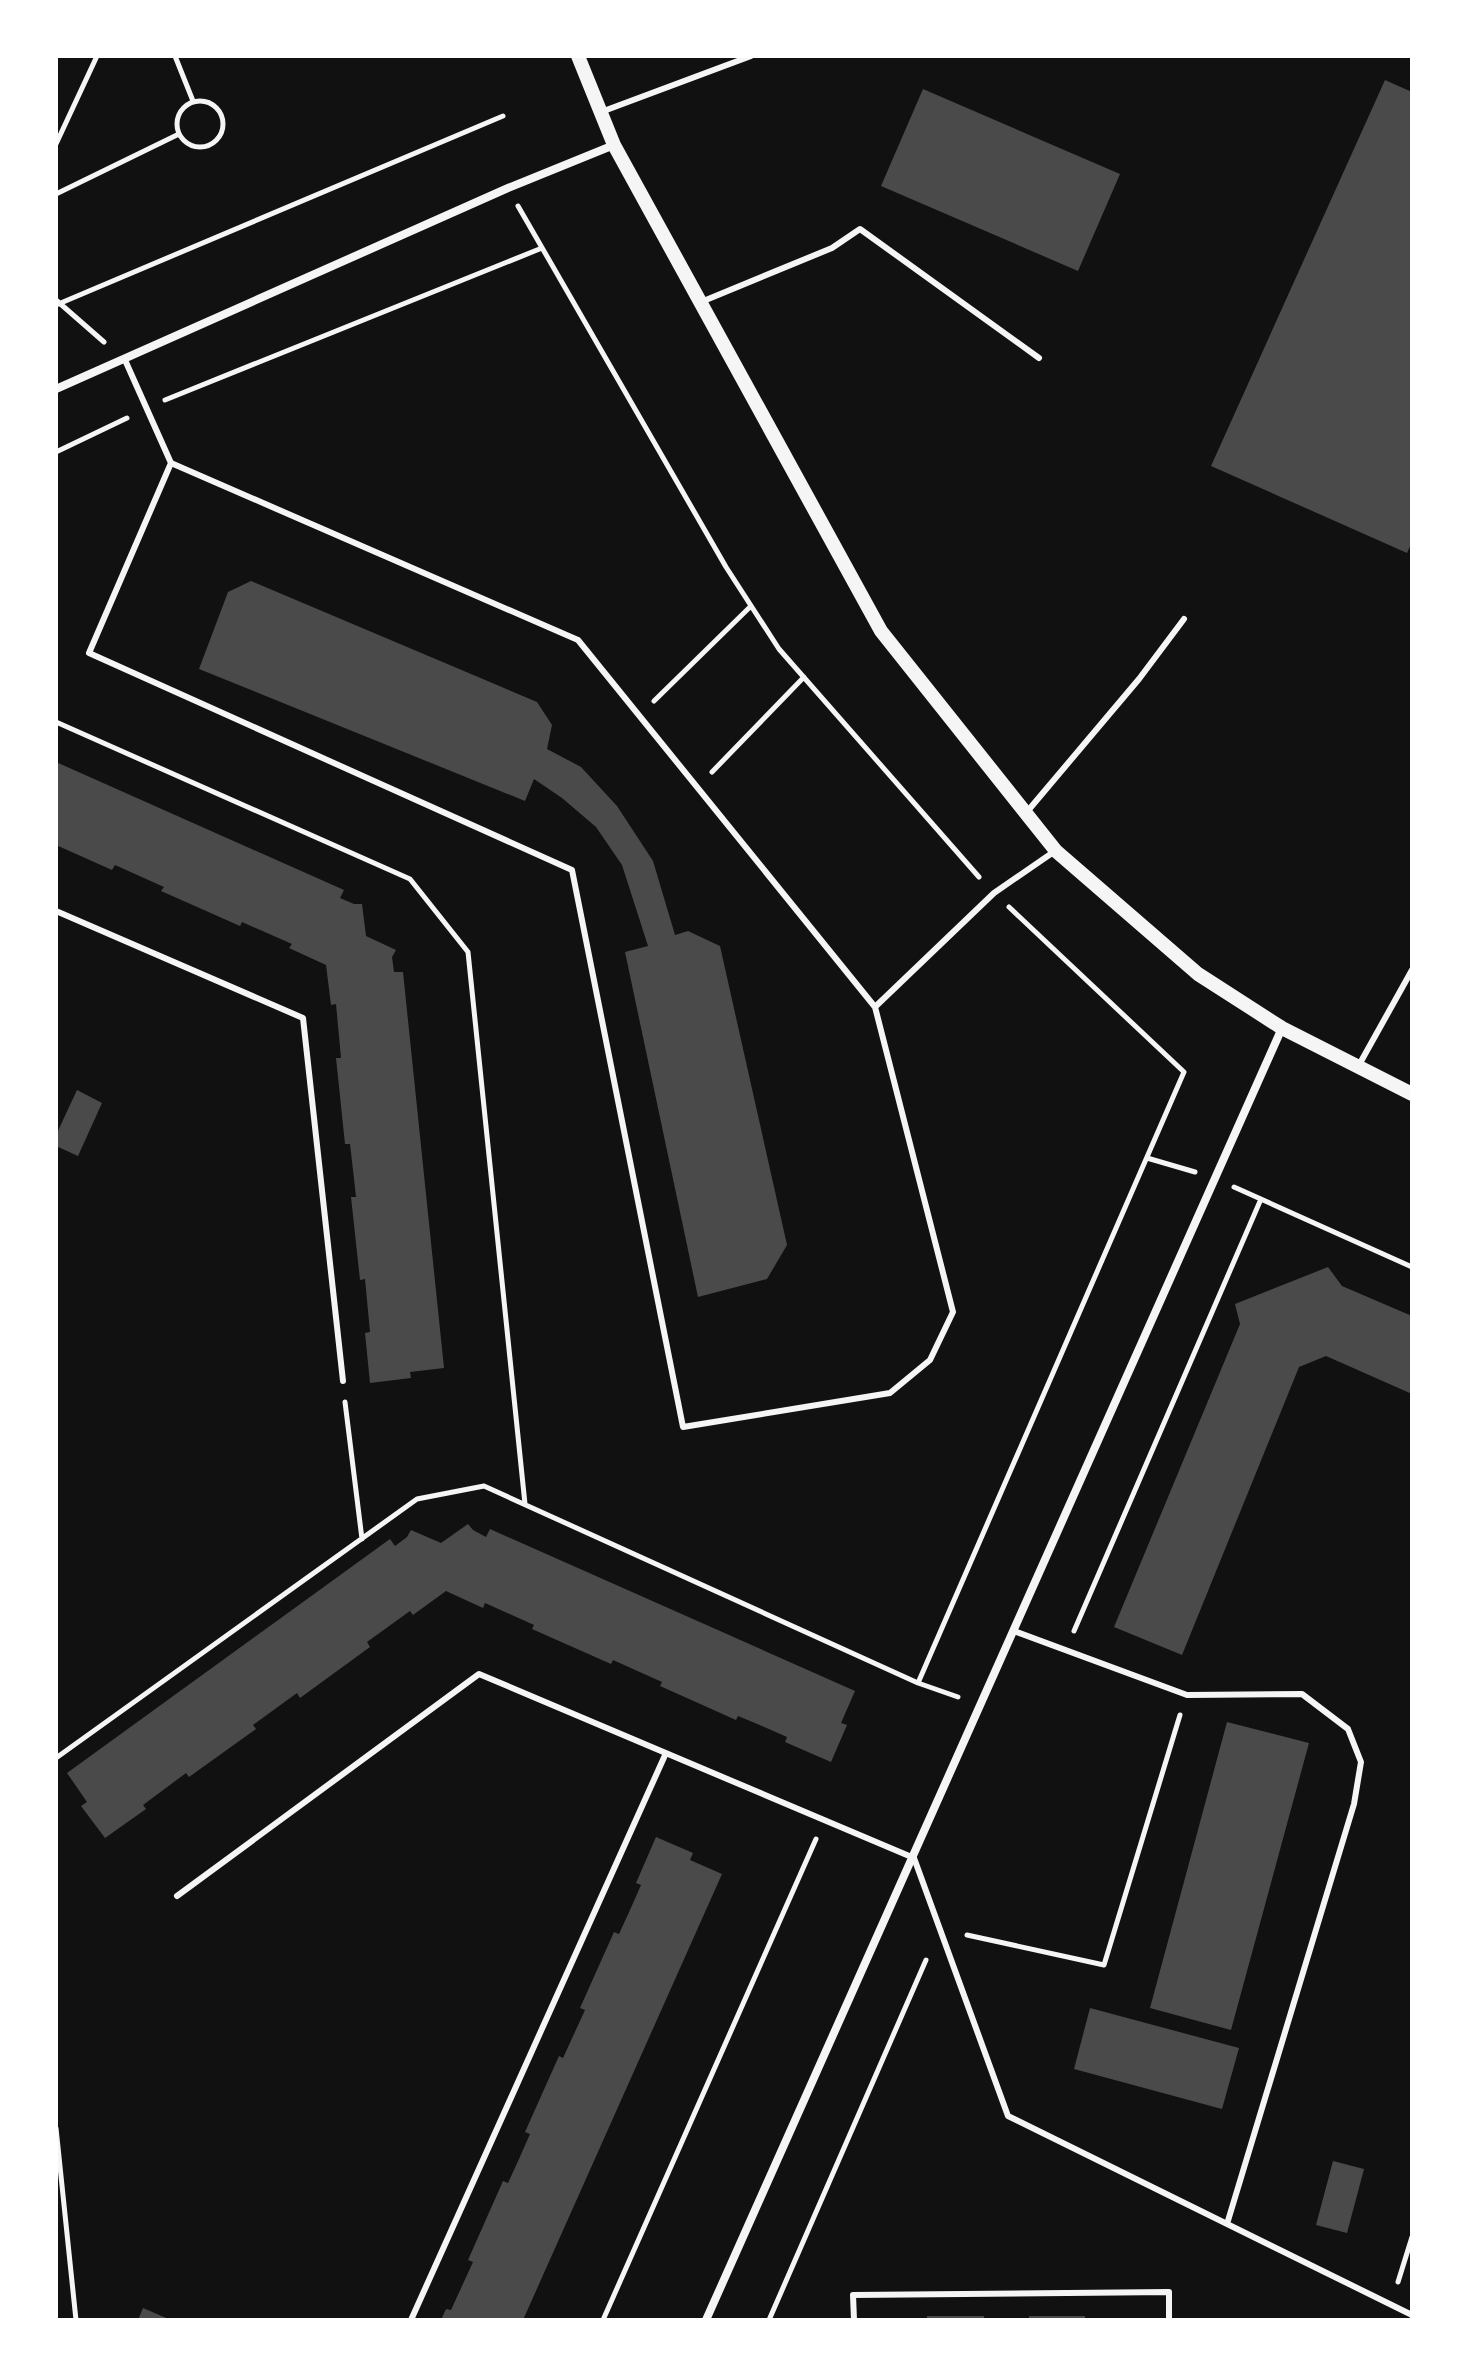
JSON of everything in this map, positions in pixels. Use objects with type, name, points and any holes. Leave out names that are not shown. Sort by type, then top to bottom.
[{"type":"street","points":[[578,56],[614,145],[881,631],[1056,851],[1198,974],[1282,1028],[1412,1094]]},
{"type":"street","points":[[56,389],[508,188],[614,145]]},
{"type":"street","points":[[706,2320],[1282,1028]]},
{"type":"lane","points":[[601,112],[751,56]]},
{"type":"lane","points":[[701,302],[832,248],[860,229],[1039,358]]},
{"type":"lane","points":[[125,360],[171,463],[578,640],[875,1007],[953,1312],[930,1360],[890,1393],[683,1427],[572,870],[89,653],[171,463]]},
{"type":"lane","points":[[1026,813],[1139,679],[1184,619]]},
{"type":"lane","points":[[875,1007],[994,893],[1056,851]]},
{"type":"lane","points":[[56,911],[303,1018],[343,1381]]},
{"type":"lane","points":[[1357,1068],[1412,970]]},
{"type":"lane","points":[[1014,1631],[1187,1695],[1302,1694],[1348,1729],[1361,1762],[1354,1804],[1227,2224]]},
{"type":"lane","points":[[177,1896],[479,1674],[914,1858],[1008,2116],[1412,2315]]},
{"type":"lane","points":[[411,2320],[666,1753]]},
{"type":"lane","points":[[854,2320],[853,2295],[1169,2292],[1169,2320]]},
{"type":"path","points":[[56,144],[97,56]]},
{"type":"path","points":[[175,56],[193,101]]},
{"type":"path","points":[[193,101],[209,102],[219,111],[223,127],[220,136],[199,147],[179,134],[177,127],[180,111],[193,101]]},
{"type":"path","points":[[125,360],[57,303],[503,116]]},
{"type":"path","points":[[56,194],[179,134]]},
{"type":"path","points":[[508,188],[726,567],[779,649],[994,893],[1184,1072],[918,1683]]},
{"type":"path","points":[[56,452],[146,408],[542,248]]},
{"type":"path","points":[[639,716],[751,606]]},
{"type":"path","points":[[697,788],[804,677]]},
{"type":"path","points":[[56,722],[410,879],[468,952],[525,1504]]},
{"type":"path","points":[[1147,1158],[1214,1178],[1412,1267]]},
{"type":"path","points":[[1066,1650],[1261,1199]]},
{"type":"path","points":[[343,1381],[362,1539]]},
{"type":"path","points":[[56,1758],[417,1499],[484,1486],[918,1683],[981,1705]]},
{"type":"path","points":[[769,2320],[940,1929],[1104,1965],[1187,1695]]},
{"type":"path","points":[[603,2320],[825,1820]]},
{"type":"path","points":[[56,2128],[76,2320]]},
{"type":"path","points":[[1392,2305],[1412,2237]]},
{"type":"building","points":[[1385,80],[1412,92],[1412,542],[1407,553],[1211,466]]},
{"type":"building","points":[[923,89],[1120,174],[1078,271],[881,186]]},
{"type":"building","points":[[251,581],[537,702],[552,725],[547,749],[581,767],[617,806],[653,861],[675,935],[688,931],[720,946],[787,1245],[767,1279],[698,1297],[625,952],[648,946],[622,865],[596,827],[534,779],[525,801],[199,669],[228,592]]},
{"type":"building","points":[[56,762],[344,890],[340,898],[362,904],[366,936],[396,950],[392,957],[394,972],[403,972],[444,1368],[410,1372],[411,1378],[370,1383],[365,1333],[370,1332],[365,1279],[360,1280],[351,1197],[356,1197],[350,1144],[345,1144],[336,1058],[341,1058],[336,1004],[331,1005],[326,965],[289,948],[292,944],[242,922],[240,926],[161,891],[164,887],[115,865],[112,870],[56,845]]},
{"type":"building","points":[[77,1090],[102,1103],[78,1156],[56,1146],[56,1135]]},
{"type":"building","points":[[1328,1267],[1342,1286],[1412,1316],[1412,1394],[1326,1356],[1299,1367],[1182,1655],[1114,1627],[1240,1324],[1235,1304]]},
{"type":"building","points":[[468,1524],[486,1537],[490,1529],[855,1691],[841,1723],[847,1725],[831,1762],[785,1742],[787,1737],[738,1716],[736,1720],[660,1686],[662,1682],[613,1660],[611,1664],[532,1629],[534,1625],[485,1603],[483,1608],[446,1591],[413,1615],[410,1611],[367,1642],[370,1647],[300,1698],[297,1693],[253,1725],[256,1729],[189,1777],[186,1773],[143,1805],[146,1809],[105,1838],[81,1806],[87,1802],[67,1773],[390,1539],[395,1546],[411,1530],[441,1543]]},
{"type":"building","points":[[1227,1722],[1309,1743],[1231,2030],[1150,2008]]},
{"type":"building","points":[[656,1837],[693,1853],[690,1860],[722,1874],[523,2320],[441,2320],[446,2309],[451,2310],[473,2262],[468,2260],[503,2181],[508,2183],[519,2159],[530,2134],[525,2132],[559,2056],[563,2058],[585,2010],[580,2008],[614,1932],[619,1934],[630,1910],[641,1885],[636,1883]]},
{"type":"building","points":[[1090,2008],[1239,2048],[1222,2109],[1074,2069]]},
{"type":"building","points":[[1333,2161],[1364,2169],[1347,2233],[1316,2225]]},
{"type":"building","points":[[143,2308],[171,2320],[138,2320]]},
{"type":"building","points":[[927,2316],[984,2316],[984,2320],[927,2320]]},
{"type":"building","points":[[1029,2316],[1085,2316],[1085,2320],[1029,2320]]}]
